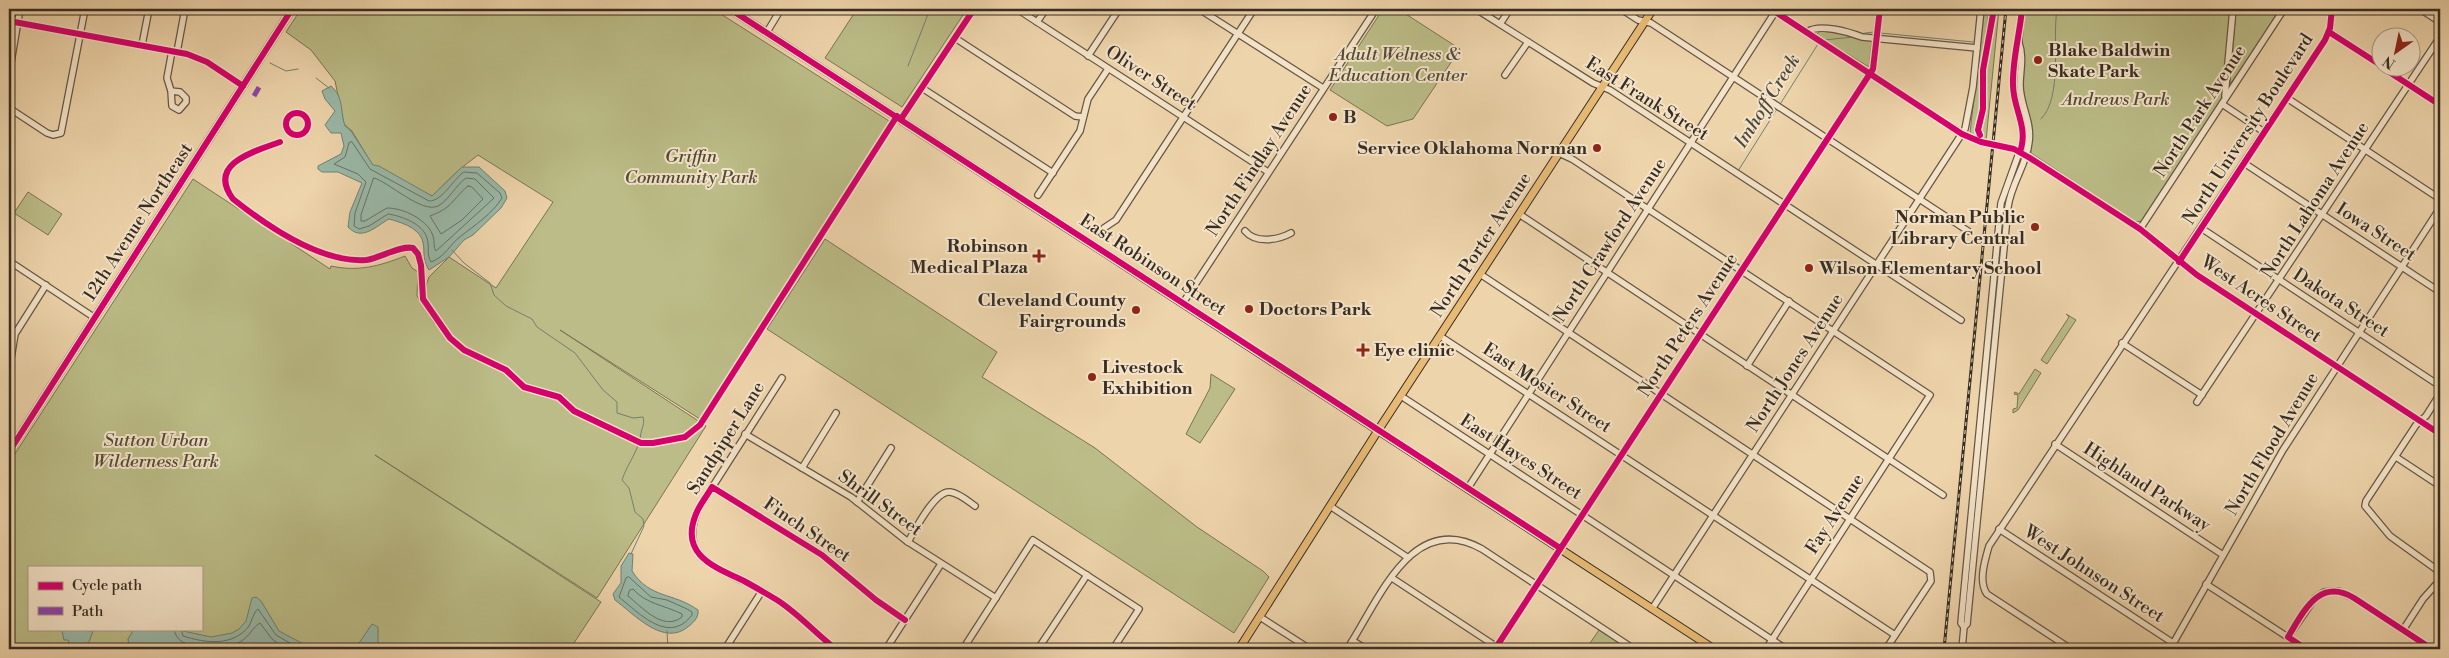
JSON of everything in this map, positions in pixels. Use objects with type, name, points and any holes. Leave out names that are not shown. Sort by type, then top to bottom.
[{"type":"main road","name":"12th Avenue Northeast","points":[[9,450],[12,441],[95,318],[292,9]]},
{"type":"main road","name":"East Robinson Street","points":[[730,9],[1379,429],[1714,649]]},
{"type":"main road","name":"North Porter Avenue","points":[[1239,649],[1379,429],[1653,9]]},
{"type":"street","points":[[9,74],[20,9]]},
{"type":"street","points":[[9,108],[47,133],[60,134],[64,126],[85,9]]},
{"type":"street","points":[[142,45],[148,9]]},
{"type":"street","points":[[171,90],[167,78],[185,9]]},
{"type":"street","points":[[767,32],[781,9]]},
{"type":"street","points":[[902,119],[974,9]]},
{"type":"street","name":"Oliver Street","points":[[1018,9],[1268,172]]},
{"type":"street","points":[[1038,22],[1046,9]]},
{"type":"street","points":[[1088,56],[1119,9]]},
{"type":"street","points":[[1199,9],[1323,88]]},
{"type":"street","points":[[1104,228],[1116,220],[1254,9]]},
{"type":"street","name":"North Findlay Avenue","points":[[1183,303],[1376,9]]},
{"type":"street","name":"East Frank Street","points":[[1476,9],[1691,142],[1961,320]]},
{"type":"street","points":[[1500,24],[1510,9]]},
{"type":"street","points":[[1621,9],[1638,20],[1654,25],[1968,232]]},
{"type":"street","name":"North Peters Avenue","points":[[1497,648],[1536,584],[1870,74],[1874,65],[1880,9]]},
{"type":"street","name":"North Jones Avenue","points":[[1652,609],[1962,134],[1969,116],[1982,9]]},
{"type":"street","points":[[1962,649],[1964,626],[1961,623],[2001,203],[2023,154],[2023,130],[2014,94],[2013,80],[2022,9]]},
{"type":"street","points":[[2233,9],[2223,102],[2264,132]]},
{"type":"street","name":"North Park Avenue","points":[[2140,229],[2284,9]]},
{"type":"street","name":"North University Boulevard","points":[[2071,649],[1987,594],[1984,590],[1984,570],[1988,546],[2287,98],[2329,32],[2332,9]]},
{"type":"street","points":[[2420,9],[2440,22]]},
{"type":"street","name":"West Acres Street","points":[[1775,10],[1962,134],[1981,142],[2023,154],[2140,229],[2179,262],[2440,434]]},
{"type":"street","name":"North Crawford Avenue","points":[[1468,488],[1775,10]]},
{"type":"street","points":[[9,21],[174,51],[207,62],[243,86]]},
{"type":"street","points":[[1807,32],[1817,29],[1852,33],[1862,37],[1877,33],[1977,48]]},
{"type":"street","points":[[2329,32],[2372,60]]},
{"type":"street","name":"North Lahoma Avenue","points":[[2197,402],[2324,215],[2440,37]]},
{"type":"street","points":[[955,38],[1075,116],[1083,117]]},
{"type":"street","points":[[1506,75],[1528,42]]},
{"type":"street","points":[[1038,195],[1080,131],[1088,99],[1108,69]]},
{"type":"street","points":[[2399,78],[2440,105]]},
{"type":"street","points":[[922,88],[1053,173]]},
{"type":"street","points":[[2287,98],[2440,199]]},
{"type":"street","points":[[1559,153],[1572,159],[1834,330]]},
{"type":"street","name":"Iowa Street","points":[[2244,163],[2440,292]]},
{"type":"street","name":"North Flood Avenue","points":[[2172,646],[2283,450],[2440,208]]},
{"type":"street","points":[[1519,214],[1943,495]]},
{"type":"street","name":"Dakota Street","points":[[2201,228],[2440,386]]},
{"type":"street","points":[[1245,231],[1255,238],[1265,240],[1291,233]]},
{"type":"street","points":[[9,261],[95,318]]},
{"type":"street","points":[[1480,274],[1930,572],[1931,581],[1886,649]]},
{"type":"street","points":[[9,371],[15,334],[46,285]]},
{"type":"street","points":[[1747,366],[1789,301]]},
{"type":"street","name":"Fay Avenue","points":[[1766,649],[1930,395],[1834,330]]},
{"type":"street","name":"East Mosier Street","points":[[1440,336],[1895,635]]},
{"type":"street","points":[[2122,343],[2202,395]]},
{"type":"street","name":"Sandpiper Lane","points":[[782,378],[699,508],[693,526],[693,540],[698,552],[711,566],[762,591],[796,614],[836,649]]},
{"type":"street","points":[[2440,394],[2366,500],[2365,506],[2390,536],[2440,572]]},
{"type":"street","name":"East Hayes Street","points":[[1401,396],[1786,649]]},
{"type":"street","points":[[802,468],[836,413]]},
{"type":"street","name":"Shrill Street","points":[[745,434],[857,502],[908,542],[996,598]]},
{"type":"street","name":"Highland Parkway","points":[[2055,444],[2223,554]]},
{"type":"street","points":[[857,502],[891,448]]},
{"type":"street","points":[[2396,457],[2440,486]]},
{"type":"street","name":"Finch Street","points":[[712,487],[822,554],[880,604],[905,620]]},
{"type":"street","points":[[908,542],[935,499],[941,493],[954,493],[975,506]]},
{"type":"street","points":[[1330,506],[1406,557]]},
{"type":"street","name":"West Johnson Street","points":[[1999,529],[2172,646]]},
{"type":"street","points":[[1347,649],[1406,557],[1430,543],[1450,539],[1464,541],[1482,549],[1633,648]]},
{"type":"street","points":[[963,649],[1034,540],[1139,609],[1113,649]]},
{"type":"street","points":[[886,649],[941,564]]},
{"type":"street","points":[[1038,649],[1086,574]]},
{"type":"street","points":[[1392,578],[1497,648]]},
{"type":"street","points":[[2403,630],[2423,599],[2440,580]]},
{"type":"street","points":[[2206,584],[2305,649]]},
{"type":"street","points":[[2288,637],[2315,598],[2324,592],[2334,590],[2348,594],[2432,649]]},
{"type":"street","points":[[725,649],[762,591]]},
{"type":"street","points":[[1260,617],[1310,649]]},
{"type":"street","points":[[1353,641],[1366,649]]},
{"type":"green space","points":[[301,9],[713,9],[889,121],[703,421],[560,330],[706,426],[597,598],[375,455],[601,602],[570,649],[9,649],[9,463],[193,179],[330,269],[331,266],[341,268],[369,267],[405,256],[412,268],[418,272],[417,296],[435,324],[422,297],[429,277],[449,257],[496,288],[553,202],[478,155],[460,169],[432,196],[373,166],[352,131],[344,124],[335,81],[311,50],[286,32]]},
{"type":"green space","points":[[857,9],[967,9],[902,107],[825,58]]},
{"type":"green space","name":"Adult Welness & Education Center","points":[[1383,9],[1398,9],[1460,49],[1413,119],[1387,126],[1330,90]]},
{"type":"green space","points":[[1984,9],[1999,9],[1986,141],[1970,133]]},
{"type":"green space","name":"Andrews Park","points":[[2025,9],[2230,9],[2223,94],[2142,221],[2135,222],[2031,153],[2022,78],[2022,43]]},
{"type":"green space","points":[[2236,9],[2282,9],[2230,83]]},
{"type":"green space","points":[[1820,31],[1853,35],[1872,40],[1869,67],[1818,36],[1817,34]]},
{"type":"green space","points":[[28,192],[62,214],[48,235],[14,213]]},
{"type":"green space","points":[[825,239],[997,352],[982,377],[1095,448],[1197,527],[1263,571],[1269,577],[1234,633],[767,329]]},
{"type":"green space","points":[[2066,314],[2076,320],[2047,364],[2041,360],[2069,317]]},
{"type":"green space","points":[[2035,369],[2041,373],[2018,410],[2013,413],[2013,409],[2017,408],[2018,395],[2014,394],[2015,392],[2019,394]]},
{"type":"green space","points":[[1211,374],[1235,389],[1200,443],[1186,434],[1210,388]]},
{"type":"green space","points":[[1599,630],[1629,649],[1586,649]]},
{"type":"water","points":[[331,86],[340,100],[345,126],[351,131],[373,165],[379,166],[432,196],[462,167],[479,167],[505,191],[507,198],[501,208],[473,235],[464,240],[449,257],[429,270],[424,258],[422,239],[416,231],[408,226],[389,219],[364,233],[353,231],[348,227],[350,212],[362,183],[338,172],[322,172],[318,169],[318,166],[341,154],[344,146],[341,133],[331,133],[325,125],[335,111],[325,99],[322,91]]},
{"type":"water","points":[[629,553],[633,554],[632,571],[646,586],[654,591],[689,604],[698,610],[697,617],[691,624],[679,632],[660,631],[640,620],[615,600],[613,594],[621,583],[621,566]]},
{"type":"water","points":[[256,597],[261,601],[279,631],[313,649],[129,649],[128,639],[133,630],[179,630],[211,637],[232,633],[239,629],[246,621],[252,598]]},
{"type":"water","points":[[372,624],[378,627],[378,649],[355,649]]},
{"type":"water","points":[[62,631],[93,631],[89,642],[79,649],[68,649],[70,646],[68,640],[64,640]]},
{"type":"waterway","points":[[908,66],[930,9]]},
{"type":"waterway","name":"Imhoff Creek","points":[[1983,43],[1989,9]]},
{"type":"waterway","points":[[2041,119],[2048,109],[2052,97],[2057,9]]},
{"type":"waterway","name":"Imhoff Creek","points":[[1858,34],[1874,32]]},
{"type":"waterway","name":"Imhoff Creek","points":[[1880,33],[1973,42]]},
{"type":"waterway","name":"Imhoff Creek","points":[[1824,40],[1853,37]]},
{"type":"waterway","name":"Imhoff Creek","points":[[1779,106],[1818,44]]},
{"type":"waterway","points":[[270,63],[286,71],[298,69]]},
{"type":"waterway","points":[[316,78],[329,88]]},
{"type":"waterway","name":"Imhoff Creek","points":[[1738,171],[1777,109]]},
{"type":"waterway","points":[[452,250],[464,263],[490,283],[494,295],[506,306],[532,319],[537,327],[575,353],[603,390],[617,402],[617,413],[633,418],[643,417],[644,424],[638,445],[622,480],[629,488],[635,512],[643,519],[644,526],[631,554]]},
{"type":"waterway","points":[[667,631],[668,649]]},
{"type":"railway","points":[[1944,649],[2006,9]]},
{"type":"marked path","points":[[254,96],[261,84]]},
{"type":"cycle path","points":[[9,452],[292,9]]},
{"type":"cycle path","points":[[730,9],[1560,548]]},
{"type":"cycle path","points":[[901,119],[974,9]]},
{"type":"cycle path","points":[[1771,9],[1962,134],[1981,142],[2014,149],[2030,158],[2140,229],[2197,275],[2440,434]]},
{"type":"cycle path","points":[[1495,649],[1873,69],[1880,9]]},
{"type":"cycle path","points":[[1980,135],[1978,130],[1983,109],[1983,70],[1994,9]]},
{"type":"cycle path","points":[[2020,152],[2023,134],[2015,102],[2013,76],[2022,9]]},
{"type":"cycle path","points":[[2179,262],[2325,40],[2330,28],[2332,9]]},
{"type":"cycle path","points":[[9,21],[187,54],[207,62],[243,86]]},
{"type":"cycle path","points":[[2329,32],[2372,60]]},
{"type":"cycle path","points":[[2398,78],[2440,105]]},
{"type":"cycle path","points":[[297,113],[305,116],[308,124],[305,132],[297,135],[289,132],[286,124],[289,116],[297,113]]},
{"type":"cycle path","points":[[280,142],[247,154],[237,160],[230,168],[226,176],[226,187],[233,199],[295,241],[331,256],[366,260],[403,248],[413,248],[418,254],[421,265],[423,299],[450,338],[464,350],[506,370],[524,387],[559,397],[574,411],[641,443],[653,443],[685,437],[700,425],[897,116]]},
{"type":"cycle path","points":[[836,649],[777,600],[712,564],[696,550],[692,540],[692,528],[696,514],[712,487],[822,555],[876,600],[905,620]]},
{"type":"cycle path","points":[[2306,649],[2288,637],[2300,617],[2314,600],[2322,594],[2331,592],[2342,593],[2354,598],[2432,649]]},
{"type":"place","name":"Blake Baldwin Skate Park","points":[[2038,60]]},
{"type":"place","name":"B","points":[[1333,117]]},
{"type":"place","name":"Service Oklahoma Norman","points":[[1597,148]]},
{"type":"place","name":"Norman Public Library Central","points":[[2035,227]]},
{"type":"place","name":"Robinson Medical Plaza","points":[[1039,256]]},
{"type":"place","name":"Wilson Elementary School","points":[[1809,268]]},
{"type":"place","name":"Doctors Park","points":[[1249,309]]},
{"type":"place","name":"Cleveland County Fairgrounds","points":[[1136,310]]},
{"type":"place","name":"Eye clinic","points":[[1363,350]]},
{"type":"place","name":"Livestock Exhibition","points":[[1092,377]]},
{"type":"park label","name":"Griffin Community Park","points":[[691,166]]},
{"type":"park label","name":"Sutton Urban Wilderness Park","points":[[156,450]]}]
